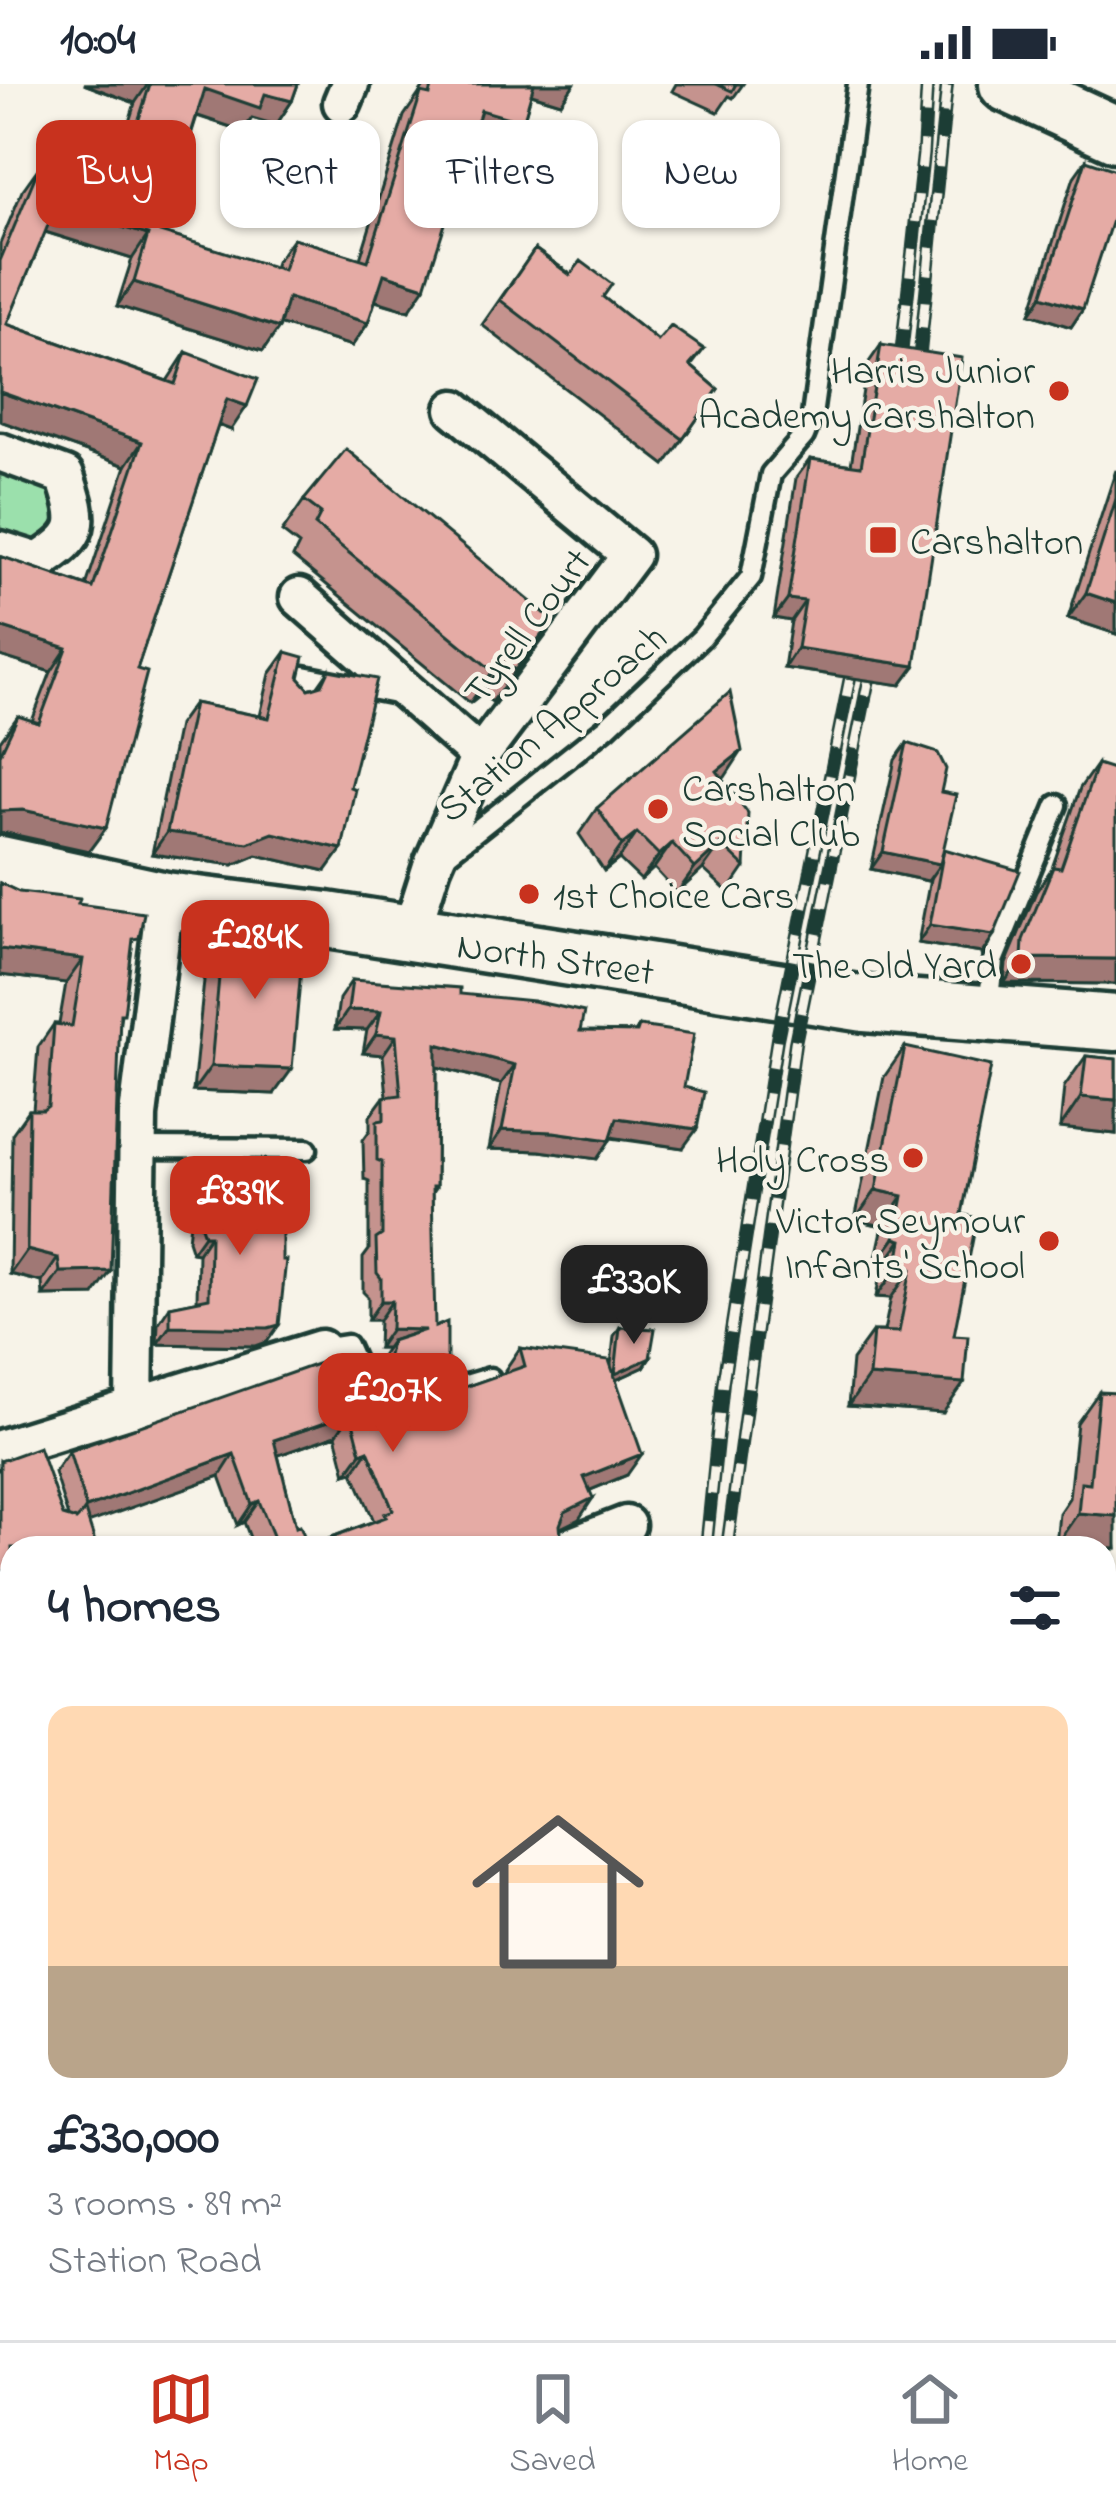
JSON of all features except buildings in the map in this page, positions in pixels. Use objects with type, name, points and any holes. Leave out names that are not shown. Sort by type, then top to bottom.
[{"type":"main road","points":[[1007,84],[1116,134]]},
{"type":"main road","name":"North Street","points":[[0,864],[164,900],[865,1004],[1116,1023]]},
{"type":"street","name":"Tyrell Court","points":[[410,935],[431,866],[480,756],[631,555],[455,409]]},
{"type":"street","points":[[0,452],[65,476],[78,516],[69,543],[38,562],[0,550]]},
{"type":"street","name":"Tyrell Court","points":[[299,596],[480,756]]},
{"type":"street","points":[[134,1408],[138,1116],[164,900]]},
{"type":"street","points":[[22,1450],[134,1408],[322,1349]]},
{"type":"street","points":[[598,1536],[626,1525]]},
{"type":"lane","name":"Station Approach","points":[[431,866],[607,727],[703,637],[751,577],[771,474],[804,436],[812,416],[858,84]]},
{"type":"lane","points":[[297,698],[304,676],[385,694],[412,695]]},
{"type":"lane","points":[[988,1014],[993,962],[1057,805]]},
{"type":"lane","points":[[138,1148],[307,1149]]},
{"type":"lane","points":[[322,1349],[347,1345],[369,1395]]},
{"type":"lane","points":[[400,1405],[490,1378]]},
{"type":"green space","points":[[0,465],[61,489],[69,513],[34,549],[0,539]]},
{"type":"railway","points":[[898,383],[927,84]]},
{"type":"railway","points":[[917,382],[947,84]]},
{"type":"railway","points":[[707,1536],[723,1382],[777,1039],[857,643]]},
{"type":"railway","points":[[729,1536],[795,1043],[875,649]]},
{"type":"place","name":"Harris Junior Academy Carshalton","points":[[1059,391]]},
{"type":"place","name":"Carshalton","points":[[883,540]]},
{"type":"place","name":"Carshalton Social Club","points":[[658,809]]},
{"type":"place","name":"1st Choice Cars","points":[[529,894]]},
{"type":"place","name":"The Old Yard","points":[[1021,964]]},
{"type":"place","name":"Holy Cross","points":[[913,1158]]},
{"type":"place","name":"Victor Seymour Infants' School","points":[[1049,1241]]}]
